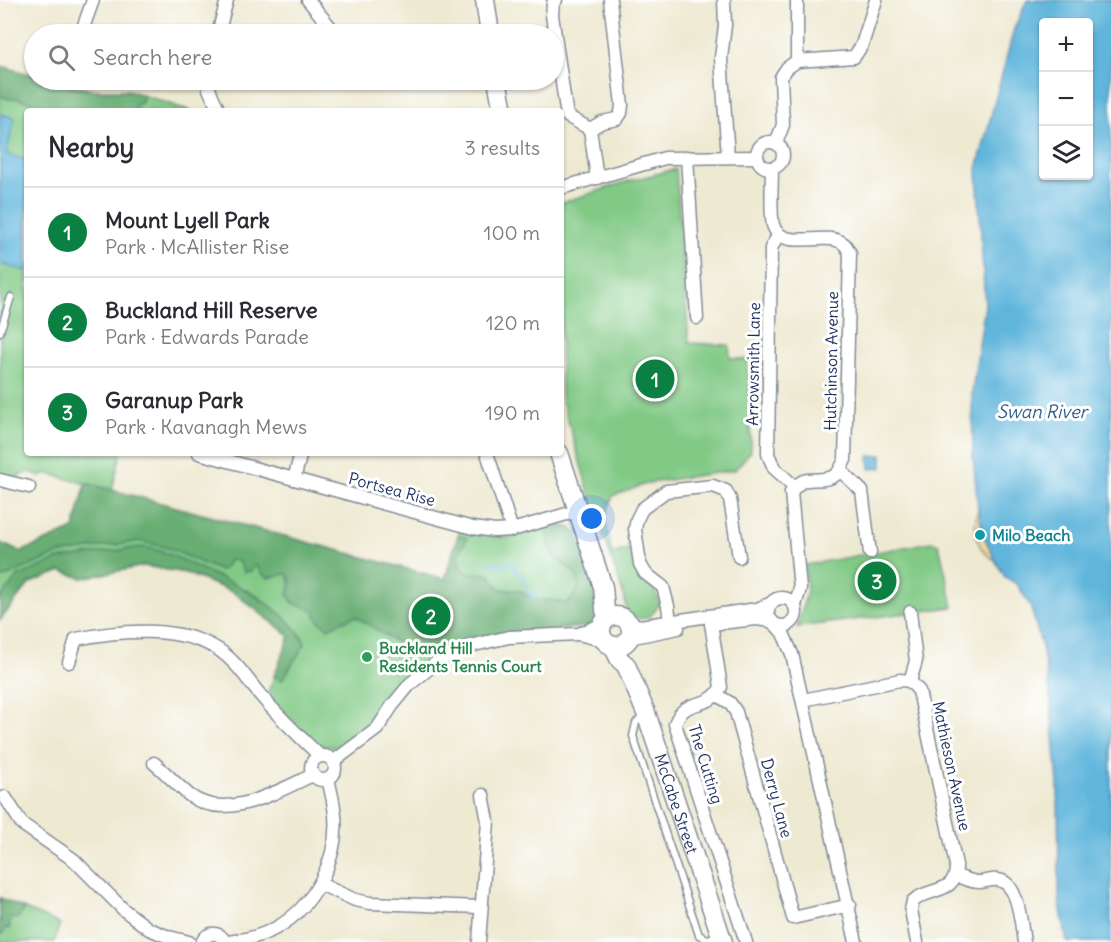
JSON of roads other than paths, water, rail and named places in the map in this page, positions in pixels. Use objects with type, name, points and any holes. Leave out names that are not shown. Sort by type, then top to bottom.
[{"type":"street","points":[[84,24],[93,0]]},
{"type":"street","points":[[221,24],[227,0]]},
{"type":"street","points":[[309,0],[328,24]]},
{"type":"street","points":[[485,0],[489,24]]},
{"type":"street","points":[[553,24],[553,3],[556,0]]},
{"type":"street","points":[[590,129],[602,122],[617,119],[621,113],[621,93],[610,0]]},
{"type":"street","points":[[724,0],[725,25],[721,58],[728,157]]},
{"type":"street","points":[[797,0],[797,61]]},
{"type":"street","points":[[777,143],[783,125],[781,77],[787,68],[797,61],[854,57],[862,45],[876,0]]},
{"type":"street","points":[[209,90],[218,108]]},
{"type":"street","points":[[499,90],[502,108]]},
{"type":"street","points":[[563,90],[567,116],[590,129]]},
{"type":"street","points":[[590,129],[597,178]]},
{"type":"street","points":[[764,143],[777,143],[782,149],[783,158],[779,165],[772,168],[760,164],[757,157],[758,149],[764,143]]},
{"type":"street","points":[[687,157],[697,318]]},
{"type":"street","points":[[564,187],[665,158],[757,157]]},
{"type":"street","points":[[772,168],[773,224],[779,234]]},
{"type":"street","name":"Hutchinson Avenue","points":[[779,234],[787,238],[837,240],[845,244],[850,253],[845,460],[840,470]]},
{"type":"street","name":"Arrowsmith Lane","points":[[779,234],[771,248],[768,454],[774,468],[795,487]]},
{"type":"street","name":"Portsea Rise","points":[[211,456],[473,528],[495,531],[512,530],[578,511]]},
{"type":"street","points":[[294,479],[300,456]]},
{"type":"street","points":[[488,456],[512,530]]},
{"type":"street","name":"McCabe Street","points":[[560,456],[603,587],[605,610],[617,631],[627,657],[626,665],[646,713],[722,939]]},
{"type":"street","points":[[792,654],[790,623],[796,614],[795,605],[800,589],[791,492],[795,487],[802,481],[834,476],[840,470],[862,491],[870,553]]},
{"type":"street","points":[[0,480],[30,487]]},
{"type":"street","points":[[670,625],[663,587],[645,573],[640,564],[635,529],[642,509],[666,491],[720,487],[726,491],[730,499],[738,557]]},
{"type":"street","points":[[711,621],[778,601],[794,590],[798,579]]},
{"type":"street","points":[[778,601],[792,602],[795,605]]},
{"type":"street","points":[[778,601],[769,614],[783,633],[792,654],[850,906],[856,942]]},
{"type":"street","points":[[803,700],[900,680],[910,681],[916,661],[910,612]]},
{"type":"street","points":[[334,761],[377,729],[410,684],[437,663],[470,646],[509,637],[617,631],[711,621],[756,619],[774,622],[781,626],[790,623]]},
{"type":"street","points":[[711,621],[721,687],[717,695]]},
{"type":"street","points":[[69,662],[76,639],[110,632],[184,636],[204,642],[220,651],[239,667],[261,697],[320,756]]},
{"type":"street","name":"Mathieson Avenue","points":[[910,681],[919,691],[956,865],[956,876]]},
{"type":"street","name":"Derry Lane","points":[[717,695],[730,704],[736,712],[793,918],[850,906]]},
{"type":"street","name":"The Cutting","points":[[717,695],[712,700],[685,708],[678,715],[675,724],[746,942]]},
{"type":"street","points":[[320,756],[327,756],[334,761],[335,771],[328,779],[318,779],[313,775],[312,763],[320,756]]},
{"type":"street","points":[[154,763],[190,796],[208,805],[224,806],[247,803],[313,775]]},
{"type":"street","points":[[202,942],[207,935],[214,933],[227,942],[244,940],[276,928],[293,915],[320,884],[331,851],[335,816],[328,779]]},
{"type":"street","points":[[478,942],[488,821],[483,795]]},
{"type":"street","points":[[5,797],[22,824],[74,860],[124,910],[149,929],[189,942]]},
{"type":"street","points":[[917,942],[911,910],[913,901],[927,892],[948,886],[956,876],[972,881],[998,880],[1007,883],[1013,889],[1024,942]]},
{"type":"street","points":[[320,884],[355,900],[370,903],[480,907]]},
{"type":"lane","points":[[0,332],[11,297]]},
{"type":"water","name":"Swan River","points":[[1027,0],[1111,0],[1111,942],[1067,942],[1059,900],[1058,784],[1050,693],[1042,647],[1030,605],[1017,584],[1005,577],[995,560],[984,536],[978,509],[973,456],[972,392],[985,305],[977,169],[1014,29]]},
{"type":"water","points":[[0,114],[15,118],[6,154],[24,159],[24,270],[0,264]]},
{"type":"water","points":[[882,455],[882,468],[870,469],[869,456]]},
{"type":"waterway","points":[[488,563],[498,565],[512,563],[517,572],[521,574],[529,593],[537,594]]},
{"type":"place","name":"Mount Lyell Park","points":[[655,379]]},
{"type":"place","name":"Milo Beach","points":[[980,535]]},
{"type":"place","name":"Garanup Park","points":[[877,581]]},
{"type":"place","name":"Buckland Hill Reserve","points":[[431,616]]},
{"type":"place","name":"Buckland Hill Residents Tennis Court","points":[[367,657]]}]
